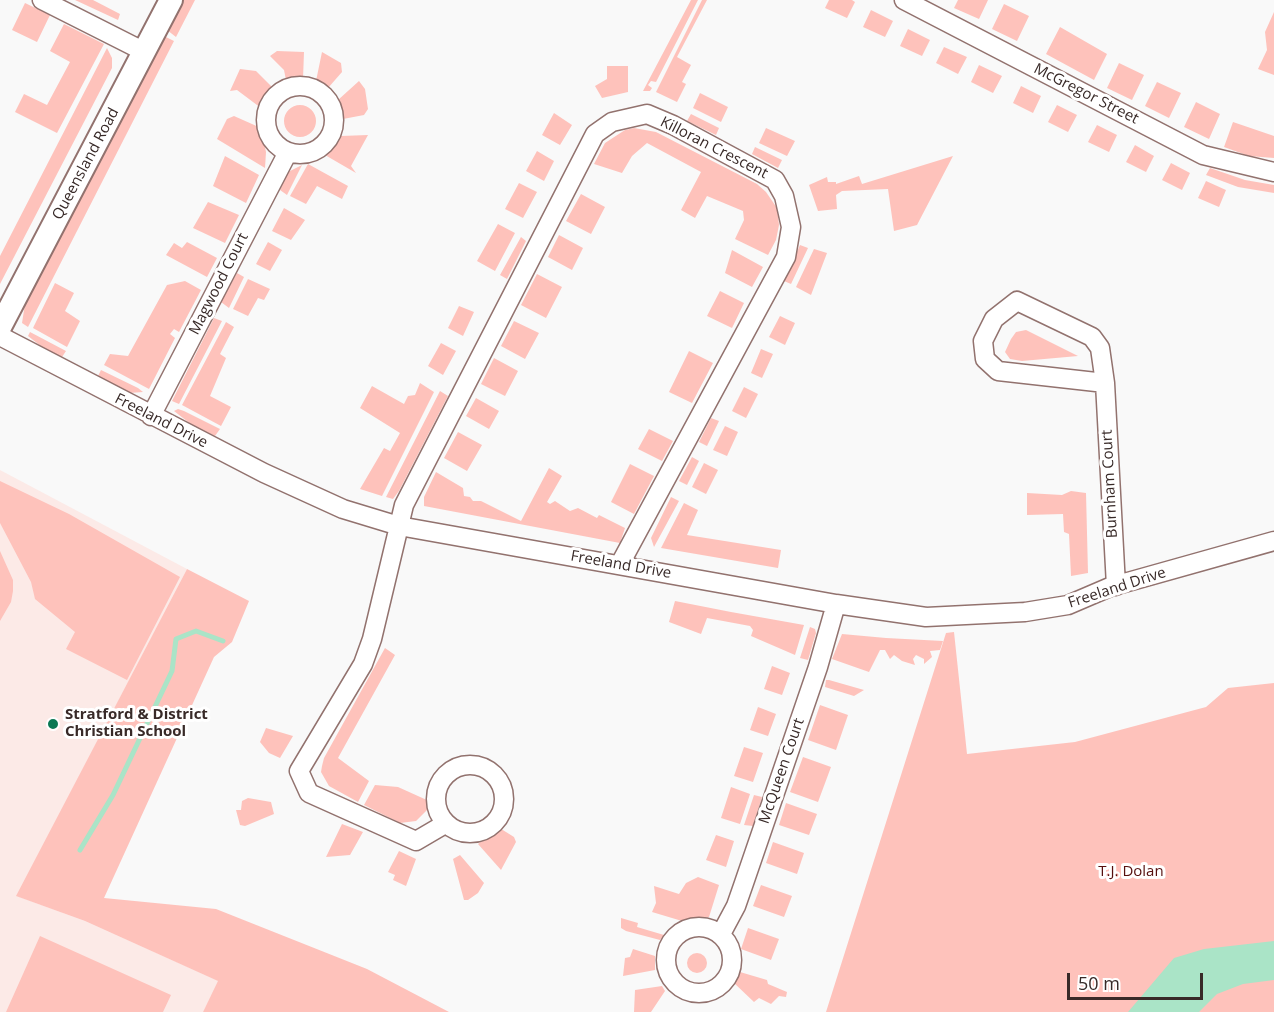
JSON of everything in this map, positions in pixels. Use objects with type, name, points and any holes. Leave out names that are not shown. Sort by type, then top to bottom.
[{"type":"street","points":[[42,0],[145,52]]},
{"type":"street","name":"Queensland Road","points":[[0,327],[171,0]]},
{"type":"street","name":"McGregor Street","points":[[904,0],[1203,155],[1274,172]]},
{"type":"street","name":"Killoran Crescent","points":[[445,824],[416,841],[309,793],[299,771],[363,664],[372,639],[404,504],[595,134],[612,122],[647,114],[673,124],[775,180],[784,196],[791,227],[786,257],[620,564]]},
{"type":"street","name":"Magwood Court","points":[[151,416],[288,152]]},
{"type":"street","name":"Burnham Court","points":[[1105,382],[998,370],[985,359],[983,341],[994,319],[1017,301],[1092,337],[1100,348],[1105,382],[1116,586]]},
{"type":"street","name":"Freeland Drive","points":[[0,336],[151,416],[332,505],[399,526],[836,604],[926,617],[1025,612],[1068,605],[1116,586],[1274,541]]},
{"type":"street","name":"McQueen Court","points":[[721,934],[736,906],[818,667],[836,604]]},
{"type":"shaded area","name":"Stratford & District Christian School","points":[[0,470],[187,569],[17,896],[85,921],[219,981],[203,1012],[0,1012]]},
{"type":"shaded area","points":[[1274,941],[1274,980],[1243,984],[1217,994],[1199,1012],[1128,1012],[1174,958],[1204,949]]},
{"type":"green space","points":[[75,0],[93,0],[120,14],[118,20]]},
{"type":"green space","points":[[182,0],[195,0],[176,37],[167,30]]},
{"type":"green space","points":[[691,0],[698,0],[656,82],[651,81],[648,85],[652,88],[650,91],[643,91]]},
{"type":"green space","points":[[702,0],[707,0],[677,57],[691,65],[682,82],[686,84],[677,102],[656,92]]},
{"type":"green space","points":[[829,0],[855,2],[847,18],[825,8]]},
{"type":"green space","points":[[958,0],[988,0],[979,19],[954,8]]},
{"type":"green space","points":[[25,3],[50,15],[37,42],[12,30]]},
{"type":"green space","points":[[1004,4],[1029,16],[1017,41],[992,29]]},
{"type":"green space","points":[[871,10],[893,21],[885,37],[863,27]]},
{"type":"green space","points":[[1274,12],[1274,75],[1258,69],[1267,50],[1265,32]]},
{"type":"green space","points":[[64,24],[104,44],[57,133],[15,112],[24,94],[47,105],[70,62],[50,51]]},
{"type":"green space","points":[[1060,27],[1107,54],[1094,80],[1046,54]]},
{"type":"green space","points":[[908,29],[930,40],[922,56],[900,46]]},
{"type":"green space","points":[[164,36],[174,41],[28,327],[22,323],[25,304]]},
{"type":"green space","points":[[944,47],[967,57],[958,74],[936,63]]},
{"type":"green space","points":[[107,48],[112,58],[112,68],[0,284],[0,256]]},
{"type":"green space","points":[[277,51],[304,52],[303,79],[286,80],[284,70],[270,56]]},
{"type":"green space","points":[[322,52],[341,63],[342,72],[328,88],[316,81]]},
{"type":"green space","points":[[1119,63],[1144,75],[1132,100],[1107,88]]},
{"type":"green space","points":[[979,65],[1002,76],[993,93],[971,82]]},
{"type":"green space","points":[[607,66],[628,66],[628,92],[602,98],[595,86],[607,79]]},
{"type":"green space","points":[[240,69],[256,71],[273,88],[261,108],[237,90],[230,91]]},
{"type":"green space","points":[[359,81],[365,89],[368,109],[364,115],[343,119],[338,100]]},
{"type":"green space","points":[[1157,82],[1181,93],[1169,118],[1145,106]]},
{"type":"green space","points":[[1021,86],[1041,96],[1033,113],[1013,103]]},
{"type":"green space","points":[[700,93],[728,107],[721,122],[693,108]]},
{"type":"green space","points":[[1196,102],[1220,114],[1209,139],[1184,127]]},
{"type":"green space","points":[[300,105],[311,110],[316,121],[311,132],[300,137],[289,132],[284,121],[289,110]]},
{"type":"green space","points":[[1057,105],[1077,115],[1068,132],[1048,122]]},
{"type":"green space","points":[[554,113],[572,125],[560,145],[542,135]]},
{"type":"green space","points":[[691,114],[719,128],[716,135],[687,121]]},
{"type":"green space","points":[[234,116],[261,128],[266,152],[265,168],[217,139],[227,119]]},
{"type":"green space","points":[[1233,122],[1274,136],[1274,158],[1249,156],[1224,147]]},
{"type":"green space","points":[[1097,125],[1117,135],[1109,152],[1088,142]]},
{"type":"green space","points":[[634,128],[656,132],[757,184],[766,192],[777,208],[779,225],[776,240],[768,255],[735,239],[744,220],[743,211],[707,196],[695,218],[681,210],[701,172],[647,143],[632,156],[622,173],[594,164],[605,143],[625,130]]},
{"type":"green space","points":[[766,128],[795,141],[787,156],[759,143]]},
{"type":"green space","points":[[368,135],[351,166],[356,173],[325,155],[341,136]]},
{"type":"green space","points":[[1135,145],[1154,156],[1146,172],[1126,162]]},
{"type":"green space","points":[[755,147],[782,160],[778,168],[752,154]]},
{"type":"green space","points":[[537,151],[554,161],[544,181],[526,171]]},
{"type":"green space","points":[[225,156],[259,175],[246,203],[213,186]]},
{"type":"green space","points":[[953,156],[917,225],[894,231],[888,189],[842,191],[836,195],[837,209],[818,211],[809,185],[827,177],[828,182],[836,182],[836,184],[859,176],[862,184]]},
{"type":"green space","points":[[1171,163],[1190,173],[1182,190],[1162,180]]},
{"type":"green space","points":[[308,164],[348,186],[342,199],[317,186],[306,204],[290,196]]},
{"type":"green space","points":[[302,165],[287,195],[280,190],[288,172]]},
{"type":"green space","points":[[1210,168],[1245,180],[1274,185],[1274,193],[1238,187],[1206,175]]},
{"type":"green space","points":[[1206,181],[1226,190],[1219,207],[1198,198]]},
{"type":"green space","points":[[519,183],[537,192],[523,218],[505,209]]},
{"type":"green space","points":[[581,194],[605,207],[591,234],[566,221]]},
{"type":"green space","points":[[208,202],[239,215],[225,243],[193,228]]},
{"type":"green space","points":[[284,208],[305,220],[291,240],[272,231]]},
{"type":"green space","points":[[498,224],[515,233],[495,271],[477,261]]},
{"type":"green space","points":[[559,235],[583,248],[572,270],[548,257]]},
{"type":"green space","points":[[521,237],[526,241],[507,279],[500,275]]},
{"type":"green space","points":[[187,242],[217,258],[207,277],[166,255],[174,243],[182,248]]},
{"type":"green space","points":[[268,242],[282,250],[270,271],[256,264]]},
{"type":"green space","points":[[800,245],[808,248],[791,284],[784,281]]},
{"type":"green space","points":[[814,249],[827,253],[811,295],[796,287]]},
{"type":"green space","points":[[732,250],[763,267],[752,287],[725,273]]},
{"type":"green space","points":[[237,273],[244,277],[229,308],[221,302]]},
{"type":"green space","points":[[537,274],[562,287],[546,318],[521,305]]},
{"type":"green space","points":[[248,279],[270,289],[264,300],[258,298],[248,316],[233,309]]},
{"type":"green space","points":[[185,281],[201,290],[179,332],[174,329],[170,334],[175,338],[149,389],[104,365],[110,354],[128,356],[167,285]]},
{"type":"green space","points":[[55,283],[74,293],[65,311],[80,321],[67,347],[33,328]]},
{"type":"green space","points":[[720,291],[744,303],[732,328],[707,316]]},
{"type":"green space","points":[[459,306],[474,312],[463,336],[448,328]]},
{"type":"green space","points":[[780,316],[795,323],[785,345],[769,337]]},
{"type":"green space","points":[[214,318],[222,321],[179,404],[172,401]]},
{"type":"green space","points":[[514,321],[539,333],[525,359],[501,346]]},
{"type":"green space","points":[[226,322],[234,327],[220,354],[226,358],[210,396],[231,407],[221,426],[182,405]]},
{"type":"green space","points":[[1026,330],[1078,356],[1022,361],[1010,359],[1005,352],[1011,339],[1016,332]]},
{"type":"green space","points":[[30,332],[66,351],[62,357],[42,347],[28,336]]},
{"type":"green space","points":[[441,343],[456,351],[443,375],[428,366]]},
{"type":"green space","points":[[761,349],[773,354],[762,378],[751,373]]},
{"type":"green space","points":[[689,351],[713,363],[692,403],[669,392]]},
{"type":"green space","points":[[494,358],[518,371],[505,396],[481,384]]},
{"type":"green space","points":[[101,370],[143,392],[129,393],[98,376]]},
{"type":"green space","points":[[420,383],[434,392],[382,496],[360,489],[384,448],[390,451],[400,433],[360,408],[372,386],[404,404],[408,396],[415,395]]},
{"type":"green space","points":[[744,387],[758,394],[746,418],[732,411]]},
{"type":"green space","points":[[440,391],[448,396],[399,491],[393,499],[386,497]]},
{"type":"green space","points":[[476,398],[499,411],[489,429],[466,416]]},
{"type":"green space","points":[[178,409],[220,429],[215,436],[192,425],[174,411]]},
{"type":"green space","points":[[711,418],[719,421],[707,446],[699,442]]},
{"type":"green space","points":[[725,426],[738,432],[727,456],[713,450]]},
{"type":"green space","points":[[649,429],[673,441],[662,461],[638,449]]},
{"type":"green space","points":[[458,432],[482,445],[467,471],[444,458]]},
{"type":"green space","points":[[692,457],[699,461],[687,485],[679,481]]},
{"type":"green space","points":[[704,463],[718,470],[706,494],[692,487]]},
{"type":"green space","points":[[630,464],[654,476],[634,514],[611,502]]},
{"type":"green space","points":[[549,468],[562,476],[547,502],[550,504],[555,501],[570,511],[578,508],[597,518],[599,515],[625,528],[620,543],[424,506],[424,497],[436,472],[463,488],[464,496],[470,497],[473,501],[481,501],[521,521]]},
{"type":"green space","points":[[0,481],[69,514],[180,577],[127,680],[66,649],[75,632],[35,599],[31,582],[0,523]]},
{"type":"green space","points":[[1071,491],[1086,493],[1088,573],[1071,576],[1069,534],[1064,532],[1063,514],[1027,515],[1027,493],[1062,495]]},
{"type":"green space","points":[[671,497],[679,501],[654,547],[651,538]]},
{"type":"green space","points":[[684,503],[698,510],[687,535],[781,550],[778,568],[661,548]]},
{"type":"green space","points":[[0,551],[13,580],[13,591],[11,602],[0,621]]},
{"type":"green space","points":[[187,569],[249,601],[232,642],[214,657],[104,898],[216,909],[367,969],[449,1012],[203,1012],[218,981],[85,921],[16,896]]},
{"type":"green space","points":[[675,601],[804,625],[795,655],[751,636],[753,630],[750,626],[707,618],[701,634],[669,622]]},
{"type":"green space","points":[[810,627],[815,629],[816,633],[808,660],[800,658]]},
{"type":"green space","name":"T.J. Dolan","points":[[954,632],[967,754],[1075,742],[1206,707],[1228,688],[1274,683],[1274,1012],[826,1012],[946,633]]},
{"type":"green space","points":[[842,634],[943,641],[940,650],[930,651],[932,657],[924,664],[924,659],[916,655],[913,659],[915,665],[902,661],[894,655],[890,659],[885,650],[880,650],[869,672],[832,659]]},
{"type":"green space","points":[[385,648],[395,655],[338,758],[369,781],[358,802],[329,786],[321,772],[322,766],[324,758]]},
{"type":"green space","points":[[772,666],[790,673],[782,695],[764,689]]},
{"type":"green space","points":[[826,680],[864,690],[854,696],[825,687]]},
{"type":"green space","points":[[820,705],[848,715],[836,750],[808,740]]},
{"type":"green space","points":[[758,707],[776,714],[768,736],[750,730]]},
{"type":"green space","points":[[266,728],[293,736],[280,758],[269,753],[260,742]]},
{"type":"green space","points":[[744,747],[763,753],[753,782],[734,776]]},
{"type":"green space","points":[[803,757],[831,767],[818,802],[790,792]]},
{"type":"green space","points":[[375,785],[398,787],[429,801],[428,809],[416,821],[400,823],[364,805]]},
{"type":"green space","points":[[731,787],[750,794],[740,824],[721,818]]},
{"type":"green space","points":[[754,795],[762,797],[753,826],[744,825]]},
{"type":"green space","points":[[248,798],[271,802],[274,814],[245,826],[240,825],[236,810],[241,810],[242,801]]},
{"type":"green space","points":[[786,803],[817,814],[809,835],[779,825]]},
{"type":"green space","points":[[342,824],[363,832],[350,855],[326,857]]},
{"type":"green space","points":[[498,827],[514,837],[516,842],[501,870],[478,844]]},
{"type":"green space","points":[[716,835],[734,841],[726,867],[706,860]]},
{"type":"green space","points":[[773,842],[804,853],[797,874],[766,863]]},
{"type":"green space","points":[[399,851],[416,859],[406,886],[393,880],[395,875],[388,872]]},
{"type":"green space","points":[[460,855],[484,883],[478,893],[468,900],[464,900],[453,859]]},
{"type":"green space","points":[[698,877],[719,885],[709,917],[682,921],[652,912],[656,903],[654,886],[679,894],[686,883]]},
{"type":"green space","points":[[761,885],[792,896],[784,917],[753,906]]},
{"type":"green space","points":[[621,918],[638,923],[637,927],[664,935],[660,940],[626,931],[621,928]]},
{"type":"green space","points":[[748,928],[779,939],[771,960],[741,949]]},
{"type":"green space","points":[[40,936],[171,995],[163,1012],[6,1012]]},
{"type":"green space","points":[[633,949],[655,956],[655,970],[623,976],[625,958],[630,957]]},
{"type":"green space","points":[[697,953],[704,956],[707,963],[704,970],[697,973],[690,970],[687,963],[690,956]]},
{"type":"green space","points":[[740,972],[767,980],[768,984],[787,992],[786,997],[779,996],[771,1004],[759,998],[754,1002],[734,983]]},
{"type":"green space","points":[[662,986],[665,991],[651,1012],[634,1012],[635,990]]},
{"type":"waterway","points":[[80,850],[113,795],[172,671],[176,639],[196,631],[223,641]]},
{"type":"place","name":"Stratford & District Christian School","points":[[53,724]]}]
